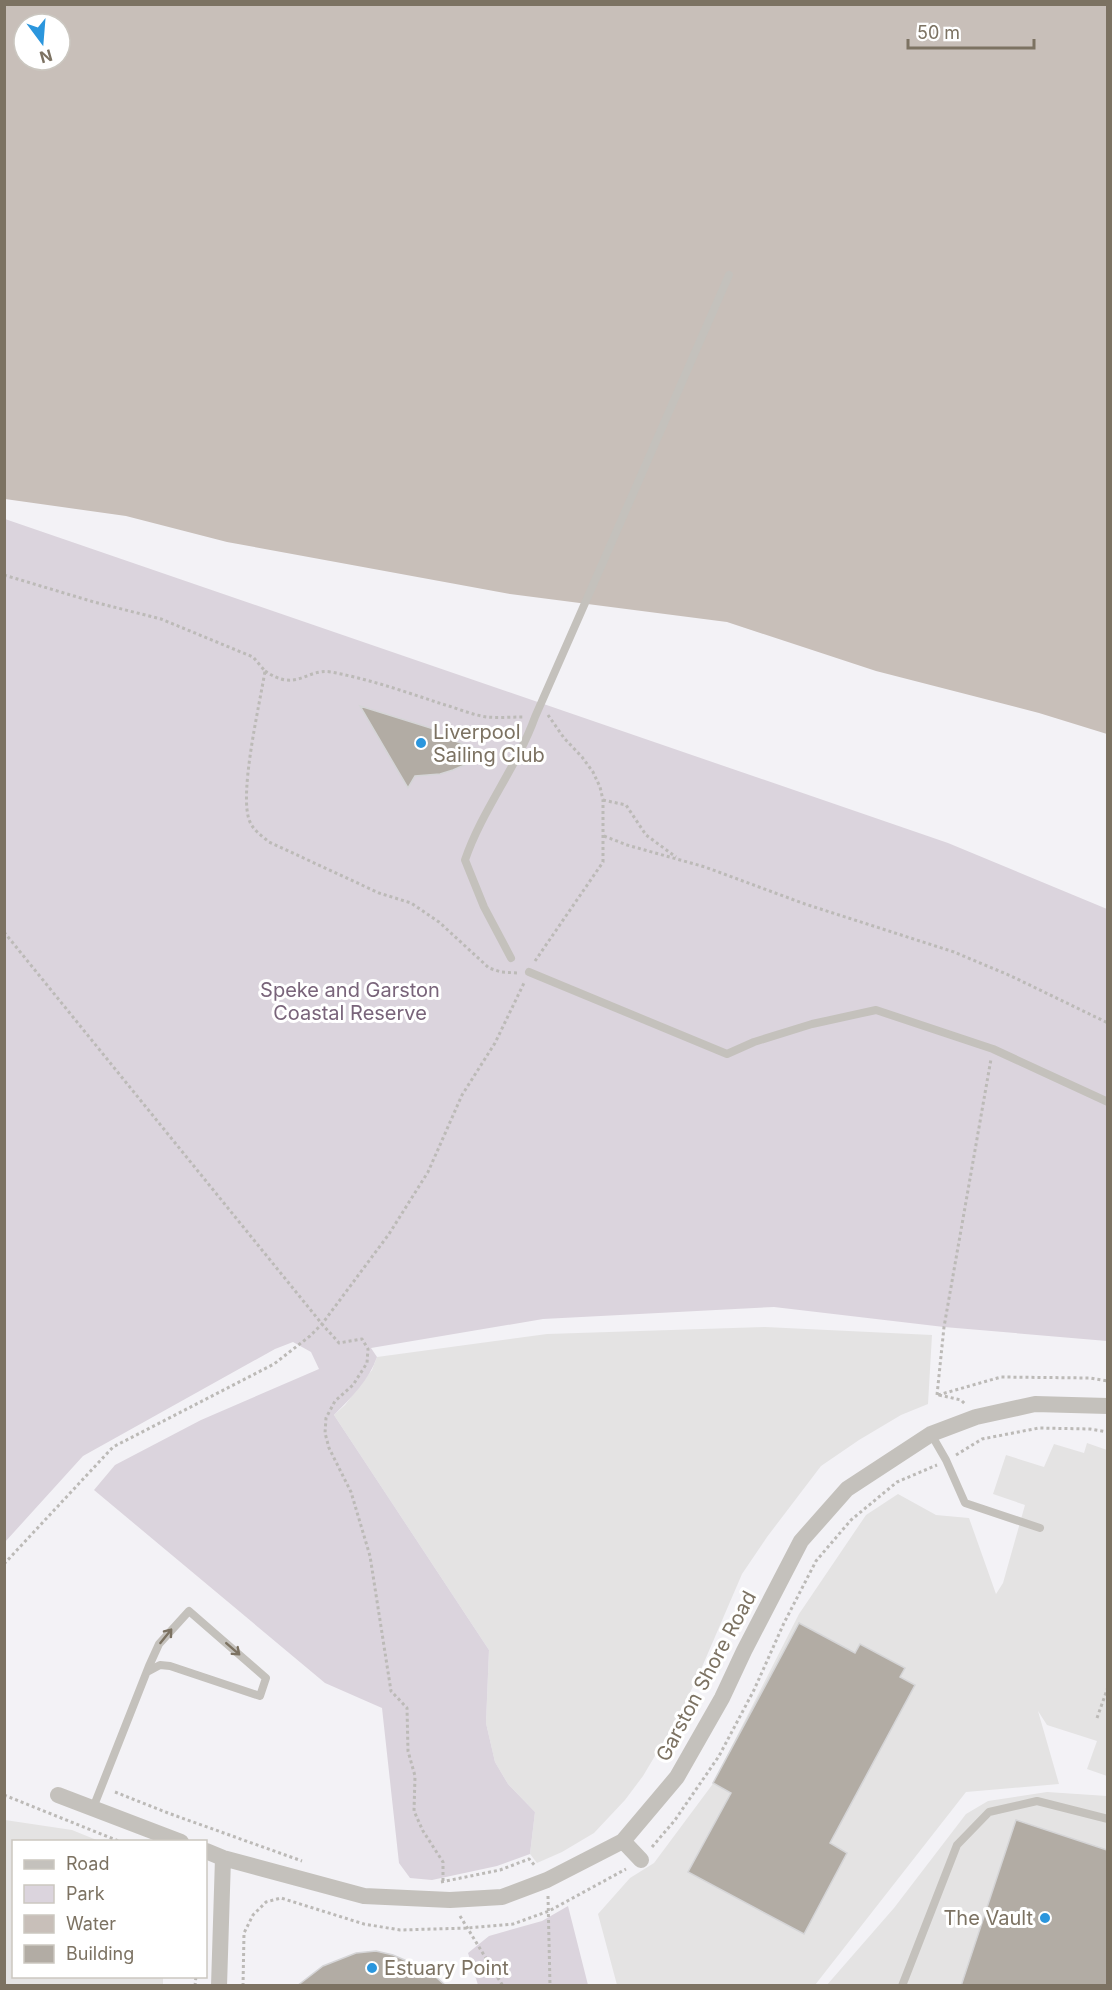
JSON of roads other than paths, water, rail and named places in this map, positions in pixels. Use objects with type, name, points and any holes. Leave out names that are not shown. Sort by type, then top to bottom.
[{"type":"street","name":"Garston Shore Road","points":[[207,1851],[223,1858],[364,1896],[450,1900],[502,1898],[547,1880],[623,1841],[677,1777],[722,1698],[801,1541],[847,1489],[931,1434],[976,1416],[1035,1404],[1107,1406]]},
{"type":"street","points":[[58,1795],[176,1840]]},
{"type":"street","points":[[623,1841],[641,1860]]},
{"type":"street","points":[[219,1986],[223,1858]]},
{"type":"lane","points":[[511,958],[484,907],[465,860],[472,838],[527,740],[535,717],[729,275]]},
{"type":"lane","points":[[529,972],[727,1054],[754,1042],[812,1024],[876,1010],[993,1050],[1107,1102]]},
{"type":"lane","points":[[931,1434],[946,1460],[965,1503],[1040,1528]]},
{"type":"lane","points":[[93,1808],[148,1669],[159,1644],[189,1611],[266,1678],[260,1696],[170,1666],[160,1665],[148,1669]]},
{"type":"lane","points":[[902,1986],[957,1845],[989,1812],[1037,1801],[1107,1819]]},
{"type":"water","points":[[5,5],[1107,5],[1107,734],[1039,713],[876,671],[727,622],[510,594],[227,542],[126,516],[5,499]]},
{"type":"place","name":"Liverpool Sailing Club","points":[[421,743]]},
{"type":"place","name":"The Vault","points":[[1045,1918]]},
{"type":"place","name":"Estuary Point","points":[[372,1968]]},
{"type":"park label","name":"Speke and Garston Coastal Reserve","points":[[350,1002]]}]
